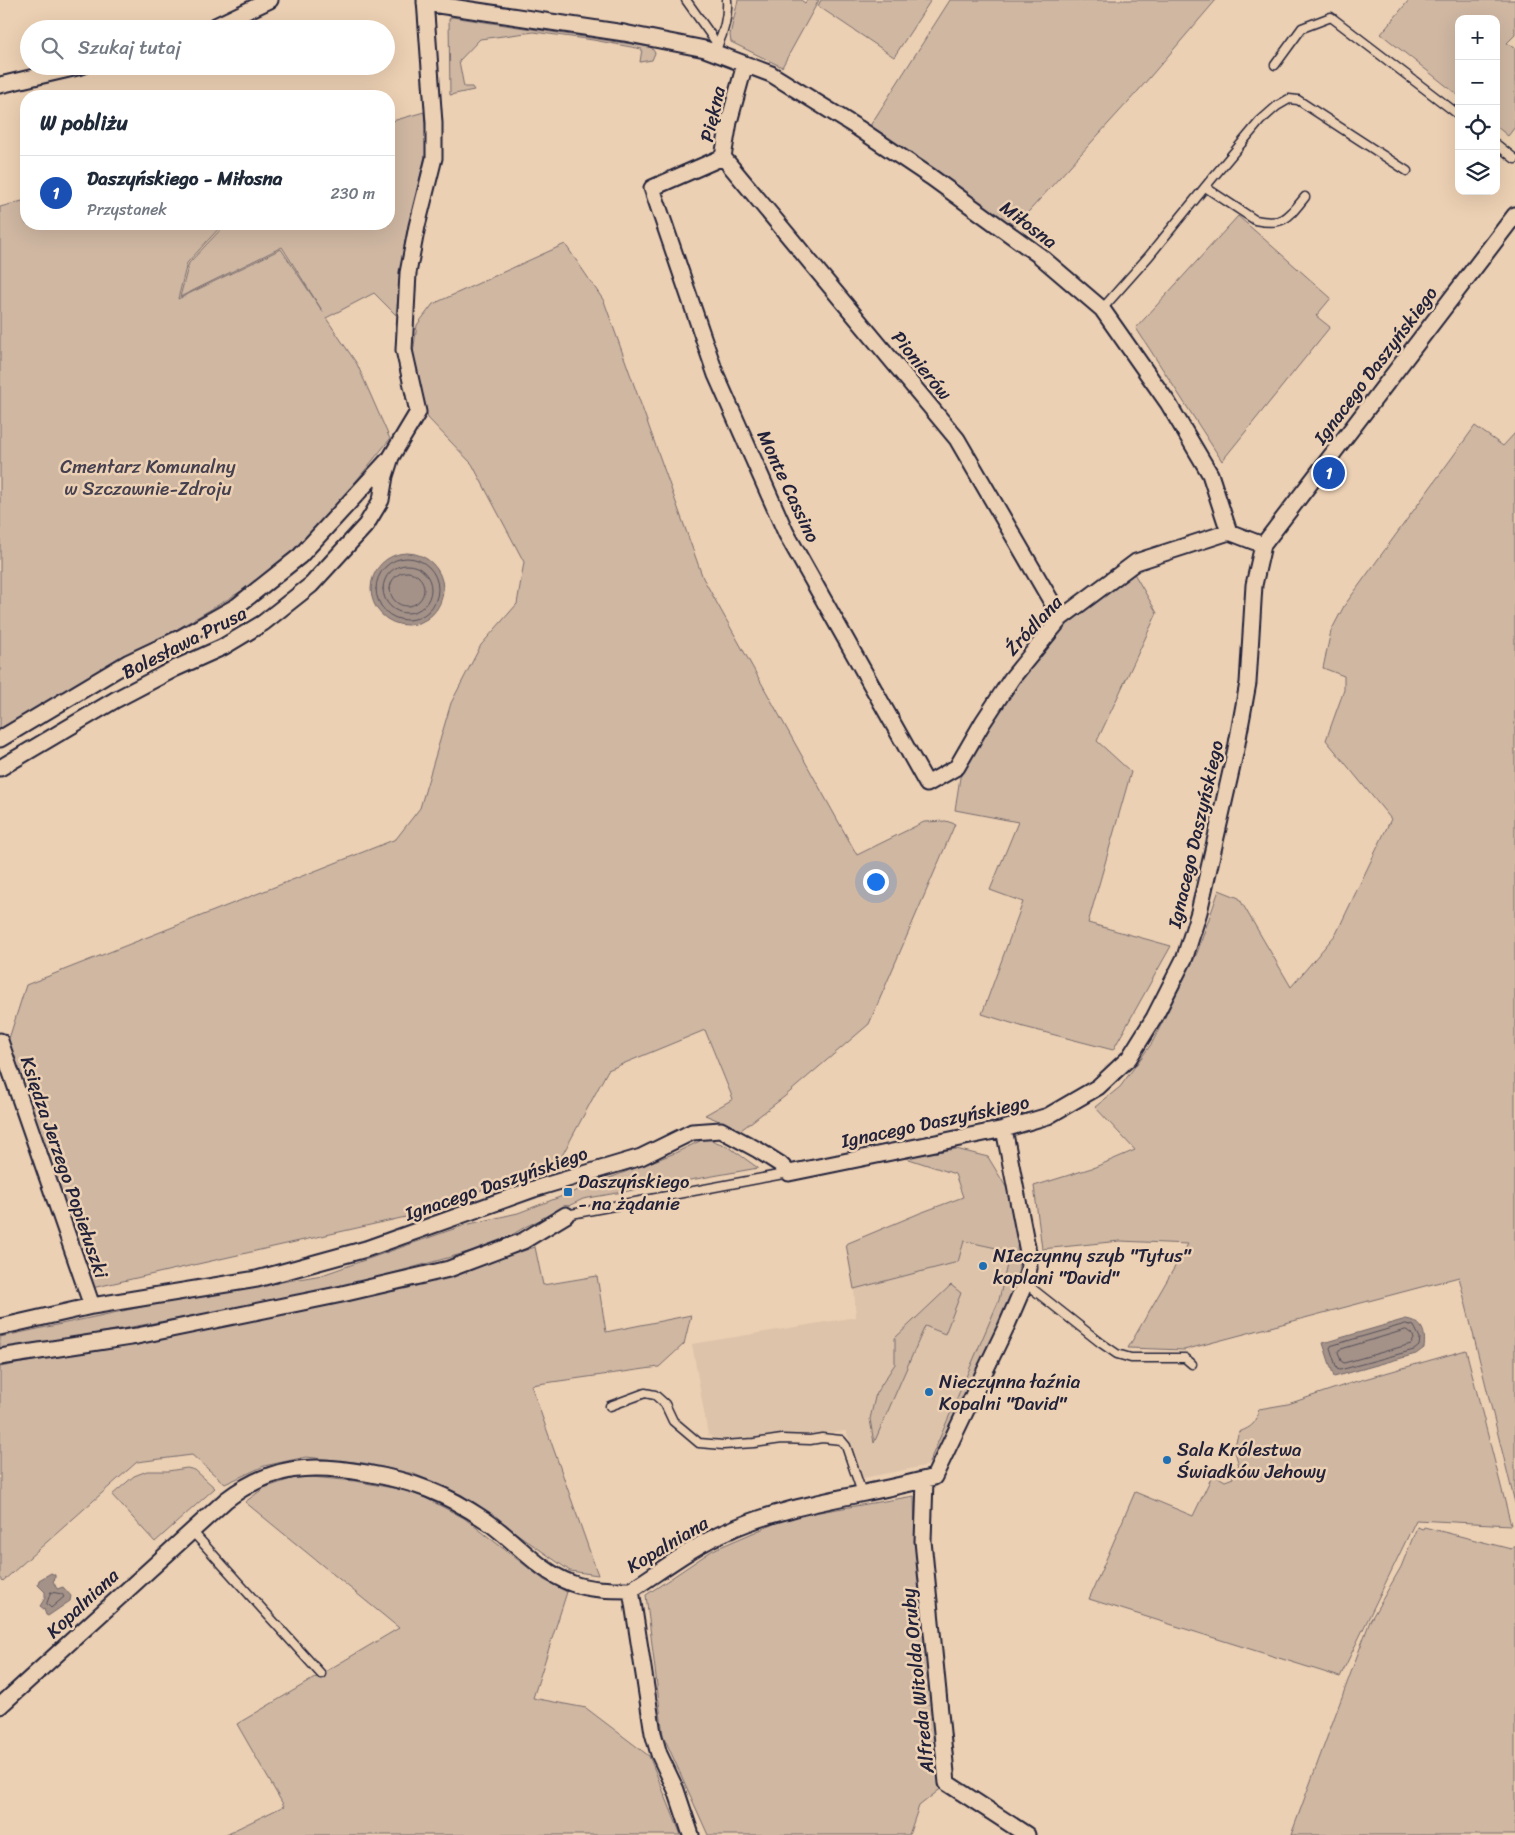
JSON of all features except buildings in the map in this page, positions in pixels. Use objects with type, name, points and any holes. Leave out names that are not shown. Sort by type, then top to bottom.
[{"type":"street","points":[[228,20],[270,0]]},
{"type":"street","name":"Bolesława Prusa","points":[[0,768],[115,700],[174,669],[223,647],[263,623],[311,585],[366,525],[381,500],[385,476],[391,457],[418,412],[404,350],[408,273],[416,226],[434,158],[434,123],[425,2],[711,47]]},
{"type":"street","name":"Miłosna","points":[[711,47],[745,64],[771,74],[858,128],[931,177],[1040,256],[1102,308],[1168,403],[1210,474],[1230,532]]},
{"type":"street","name":"Piękna","points":[[652,188],[723,157],[729,122],[745,64]]},
{"type":"street","points":[[0,85],[43,75]]},
{"type":"street","name":"Pionierów","points":[[723,157],[957,440],[1061,618]]},
{"type":"street","name":"Monte Cassino","points":[[652,188],[716,376],[786,533],[927,784]]},
{"type":"street","name":"Ignacego Daszyńskiego","points":[[0,1327],[92,1306],[257,1279],[366,1249],[534,1189],[641,1157],[692,1132],[721,1130],[758,1150],[789,1172],[1004,1129],[1048,1116],[1098,1087],[1130,1058],[1154,1018],[1185,957],[1199,912],[1240,730],[1248,683],[1254,585],[1263,545],[1515,214]]},
{"type":"street","points":[[0,739],[129,662],[182,637],[237,606],[300,556],[391,457]]},
{"type":"street","points":[[1230,532],[1263,545]]},
{"type":"street","name":"Źródlana","points":[[927,784],[957,767],[983,722],[1012,678],[1061,618],[1136,562],[1230,532]]},
{"type":"street","name":"Księdza Jerzego Popiełuszki","points":[[0,1041],[92,1306]]},
{"type":"street","points":[[925,1480],[934,1478],[1007,1325],[1025,1283],[1029,1268],[1028,1252],[1004,1129]]},
{"type":"street","points":[[0,1356],[137,1336],[342,1294],[449,1269],[522,1241],[566,1215]]},
{"type":"street","name":"Kopalniana","points":[[0,1706],[226,1500],[244,1486],[285,1471],[309,1466],[338,1468],[404,1480],[438,1492],[487,1521],[537,1562],[570,1583],[603,1589],[631,1590],[680,1558],[728,1531],[795,1509],[925,1480]]},
{"type":"street","name":"Alfreda Witolda Oruby","points":[[925,1480],[923,1541],[947,1783],[1027,1835]]},
{"type":"street","points":[[631,1590],[653,1733],[659,1754],[676,1790],[691,1835]]},
{"type":"lane","points":[[686,0],[711,47],[723,34],[727,14],[727,0]]},
{"type":"lane","points":[[1275,65],[1302,28],[1331,17],[1455,112]]},
{"type":"lane","points":[[1102,308],[1149,256],[1260,122],[1276,106],[1289,99],[1298,100],[1408,171]]},
{"type":"lane","points":[[1500,147],[1515,159]]},
{"type":"lane","points":[[1205,187],[1255,220],[1265,222],[1278,223],[1291,215],[1305,197]]},
{"type":"lane","points":[[566,1215],[789,1172]]},
{"type":"lane","points":[[1025,1283],[1101,1343],[1118,1354],[1131,1358],[1185,1358],[1192,1364]]},
{"type":"lane","points":[[610,1406],[644,1393],[654,1395],[665,1404],[673,1421],[699,1443],[723,1445],[782,1439],[810,1440],[822,1438],[841,1440],[846,1446],[862,1493]]},
{"type":"lane","points":[[191,1530],[321,1674]]},
{"type":"shaded area","points":[[964,1241],[1017,1252],[1001,1304],[930,1465],[863,1478],[846,1431],[719,1440],[708,1435],[692,1344],[856,1317],[854,1289],[958,1262]]},
{"type":"green space","points":[[738,0],[801,0],[805,3],[807,0],[819,0],[782,67],[731,42],[730,35]]},
{"type":"green space","points":[[821,0],[931,0],[894,57],[818,6]]},
{"type":"green space","points":[[950,0],[1216,0],[1138,91],[1011,231],[868,129]]},
{"type":"green space","points":[[1409,0],[1515,0],[1515,35],[1507,43],[1515,48],[1515,127],[1508,136],[1500,129],[1500,15],[1455,15],[1455,93],[1381,34]]},
{"type":"green space","points":[[452,17],[651,47],[655,53],[652,60],[640,62],[642,49],[534,32],[480,39],[459,61],[464,87],[472,87],[474,90],[450,95],[449,19]]},
{"type":"green space","name":"Cmentarz Komunalny w Szczawnie-Zdroju","points":[[424,112],[427,148],[404,245],[396,315],[374,293],[326,318],[357,364],[390,439],[318,526],[291,553],[267,573],[225,601],[0,733],[0,207],[20,202],[20,230],[217,230],[187,263],[178,299],[281,249],[323,312],[282,247],[180,297],[189,263],[220,230],[395,230],[395,120]]},
{"type":"green space","points":[[1238,216],[1331,298],[1316,316],[1330,327],[1222,461],[1136,328]]},
{"type":"green space","points":[[565,244],[604,301],[703,578],[857,855],[924,822],[946,821],[955,824],[869,1024],[784,1097],[741,1130],[705,1115],[733,1099],[705,1030],[608,1070],[557,1165],[503,1182],[410,1216],[92,1288],[7,1045],[26,985],[396,839],[420,808],[451,703],[481,645],[517,604],[524,562],[472,464],[428,418],[413,353],[417,325],[433,304]]},
{"type":"green space","points":[[1475,426],[1503,446],[1515,433],[1515,1503],[1459,1277],[1184,1350],[1128,1348],[1188,1244],[1120,1241],[1042,1249],[1034,1186],[1095,1167],[1135,1150],[1095,1107],[1120,1087],[1152,1043],[1197,953],[1219,890],[1239,898],[1291,987],[1336,934],[1391,819],[1326,740],[1344,690],[1344,676],[1323,668],[1331,631],[1344,606]]},
{"type":"green space","points":[[1132,570],[1157,613],[1097,741],[1131,772],[1088,923],[1171,946],[1113,1050],[982,1014],[1023,902],[990,890],[1018,822],[955,810],[961,771],[997,711],[1049,634]]},
{"type":"green space","points":[[706,1138],[729,1147],[758,1168],[583,1199],[525,1227],[497,1244],[329,1291],[0,1351],[0,1337],[160,1303],[322,1275],[465,1225],[518,1213],[675,1153]]},
{"type":"green space","points":[[956,1149],[988,1157],[1014,1200],[1018,1238],[1017,1251],[1020,1251],[1018,1276],[1006,1312],[936,1457],[929,1463],[999,1300],[1010,1251],[964,1241],[958,1262],[854,1289],[846,1244],[963,1197],[955,1174],[903,1157]]},
{"type":"green space","points":[[535,1247],[543,1285],[597,1276],[606,1332],[691,1315],[684,1344],[659,1367],[531,1385],[598,1575],[570,1571],[462,1495],[414,1474],[364,1463],[306,1457],[264,1466],[225,1484],[192,1455],[137,1462],[3,1581],[0,1577],[0,1367],[409,1288]]},
{"type":"green space","points":[[951,1285],[961,1293],[945,1334],[925,1326],[874,1443],[870,1419],[876,1393],[895,1364],[895,1338]]},
{"type":"green space","points":[[1466,1350],[1511,1525],[1416,1520],[1340,1677],[1089,1599],[1135,1492],[1193,1516],[1213,1474],[1225,1481],[1233,1478],[1230,1469],[1239,1466],[1234,1448],[1239,1432],[1253,1424],[1259,1409],[1288,1404],[1354,1382]]},
{"type":"green space","points":[[187,1468],[195,1470],[215,1488],[155,1542],[112,1495],[134,1476],[147,1471],[168,1471]]},
{"type":"green space","points":[[300,1476],[355,1481],[414,1492],[464,1518],[544,1580],[567,1592],[533,1698],[586,1708],[649,1756],[681,1835],[224,1835],[284,1806],[237,1724],[399,1628],[245,1502],[264,1488]]},
{"type":"green space","points":[[914,1496],[915,1532],[943,1787],[919,1806],[909,1835],[708,1835],[663,1735],[646,1595],[713,1550],[790,1517]]},
{"type":"green space","points":[[1417,1527],[1423,1529],[1424,1527],[1511,1549],[1515,1546],[1515,1835],[1291,1835],[1370,1621],[1401,1567]]},
{"type":"water","points":[[407,553],[427,559],[437,569],[443,589],[437,609],[427,619],[407,625],[387,619],[377,609],[371,589],[377,569],[387,559]]},
{"type":"water","points":[[1406,1319],[1420,1325],[1424,1333],[1424,1348],[1416,1354],[1334,1377],[1323,1343]]},
{"type":"water","points":[[51,1573],[55,1575],[53,1581],[57,1589],[63,1587],[71,1596],[70,1601],[48,1616],[40,1606],[45,1598],[45,1592],[38,1585],[39,1580]]},
{"type":"place","name":"Daszyńskiego - Miłosna","points":[[1329,473]]},
{"type":"place","name":"Daszyńskiego - na żądanie","points":[[568,1192]]},
{"type":"place","name":"NIeczynny szyb \"Tytus\" koplani \"David\"","points":[[983,1266]]},
{"type":"place","name":"Nieczynna łaźnia Kopalni \"David\"","points":[[929,1392]]},
{"type":"place","name":"Sala Królestwa Świadków Jehowy","points":[[1167,1460]]}]
